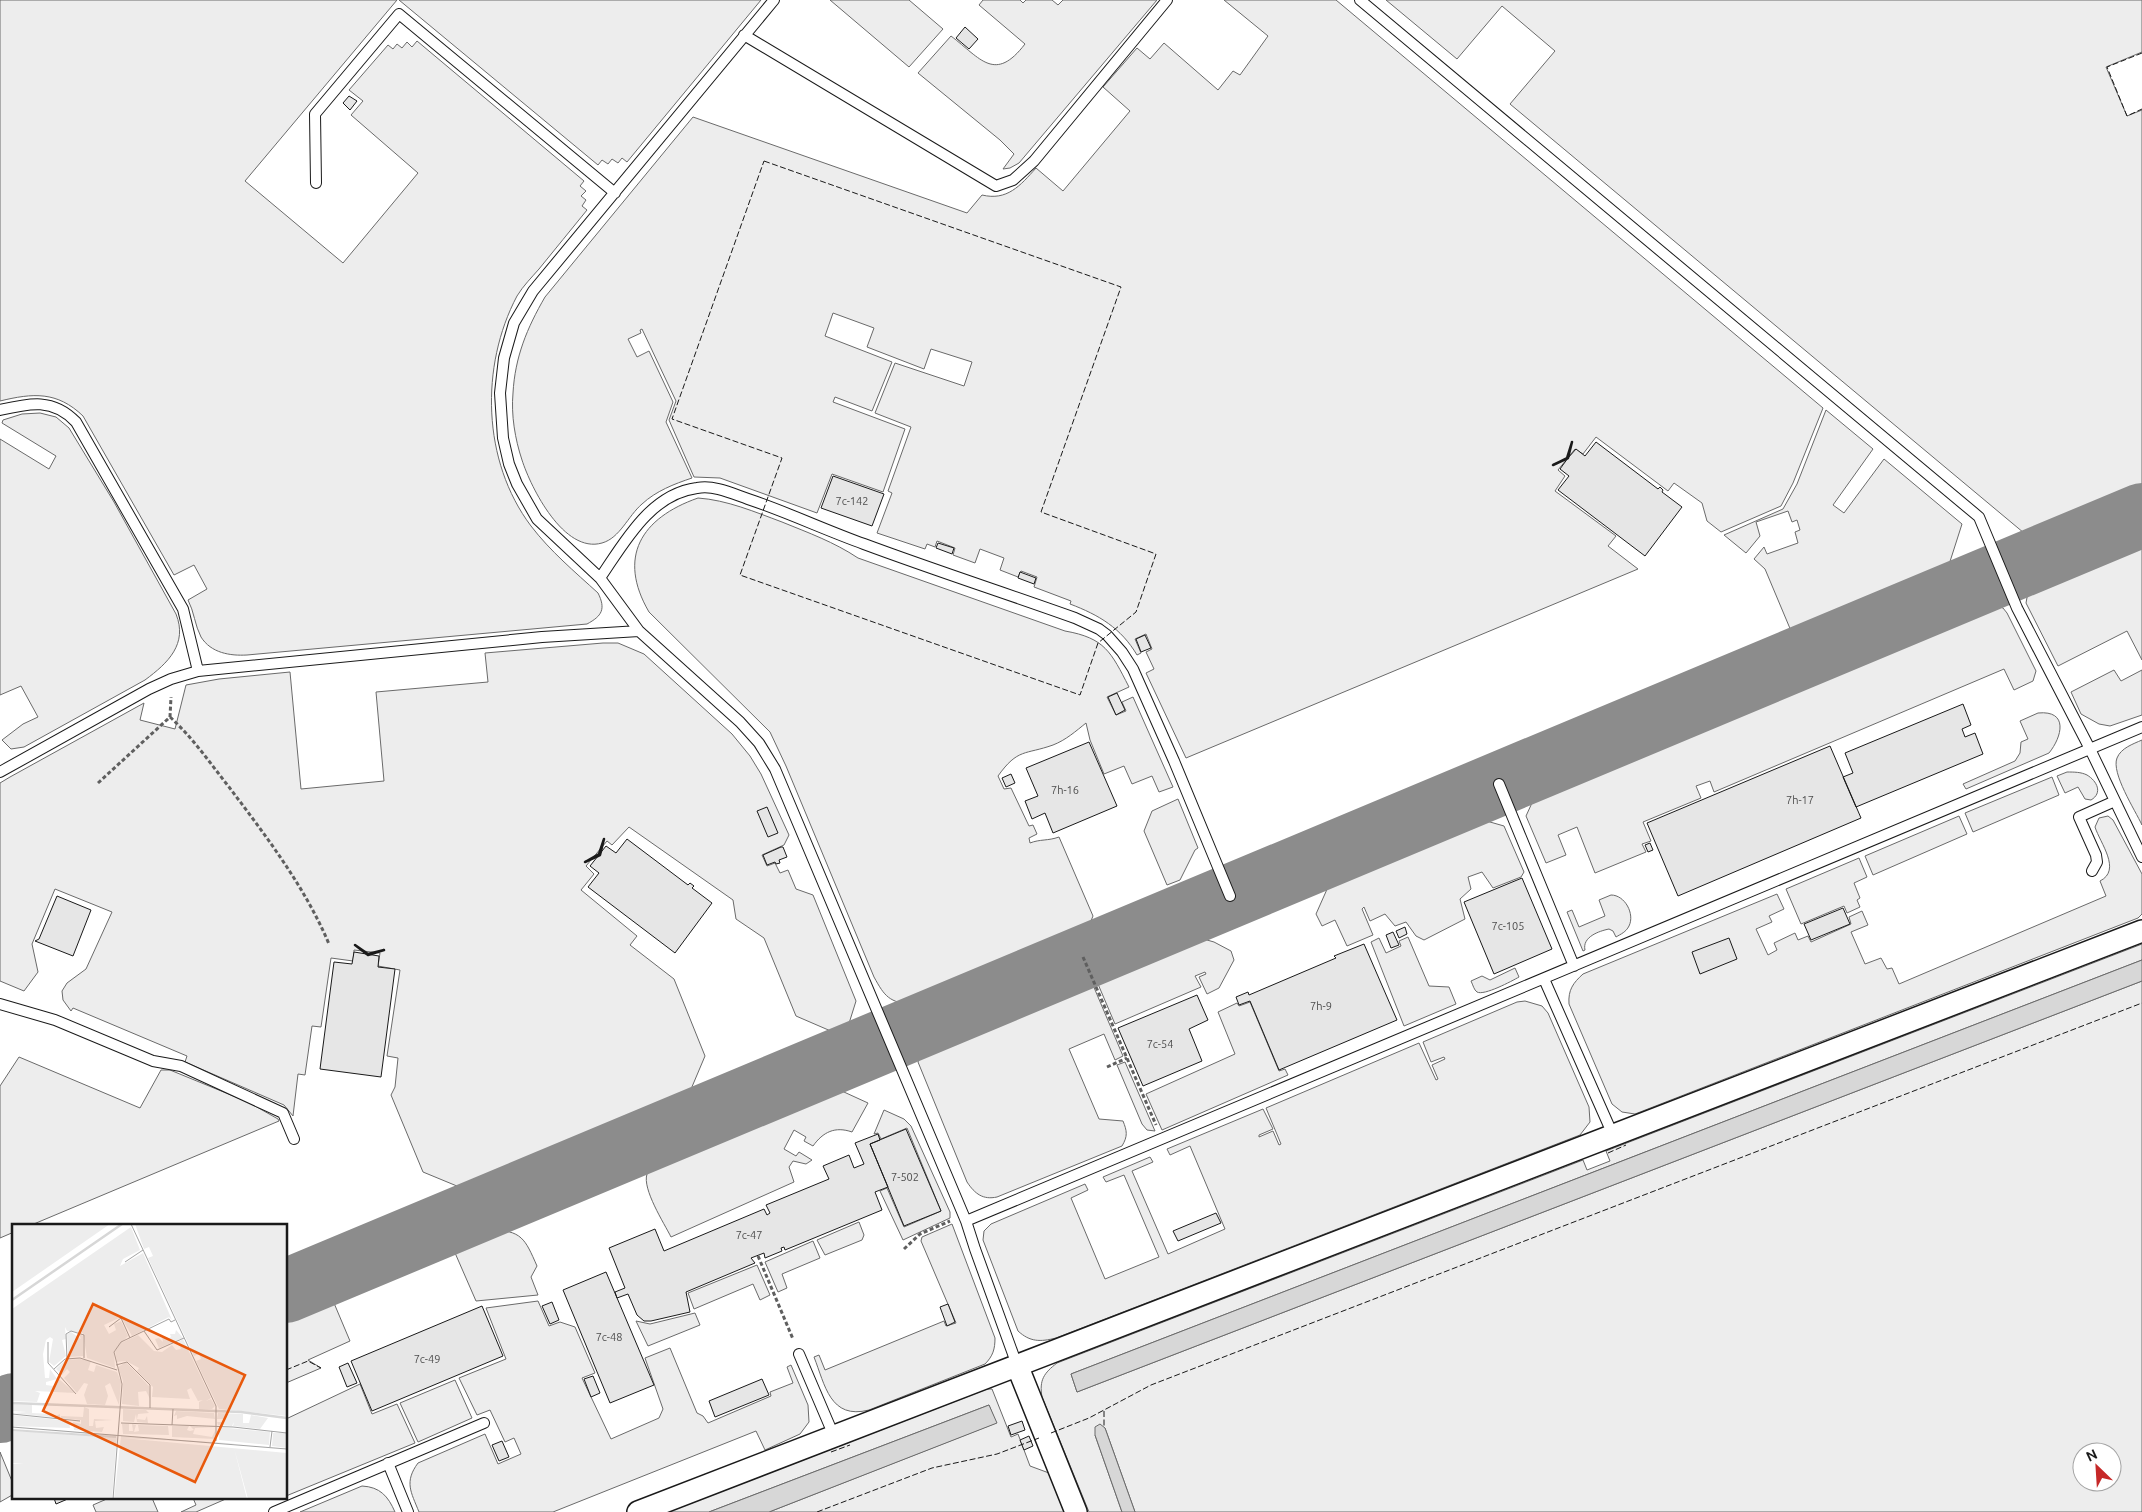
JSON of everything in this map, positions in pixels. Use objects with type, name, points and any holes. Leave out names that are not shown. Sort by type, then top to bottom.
[{"type":"street","points":[[638,1512],[2142,931]]},
{"type":"street","points":[[1017,1365],[1076,1512]]},
{"type":"lane","points":[[774,0],[533,291],[514,323],[504,358],[500,393],[503,438],[509,464],[526,502],[537,519],[600,578],[639,630],[740,722],[759,743],[775,769],[966,1221],[1017,1365]]},
{"type":"lane","points":[[744,35],[996,186],[1013,180],[1034,161],[1167,0]]},
{"type":"lane","points":[[1360,0],[1979,517],[2017,608],[2090,749],[2142,857]]},
{"type":"lane","points":[[316,183],[315,114],[399,14],[614,193]]},
{"type":"lane","points":[[0,410],[41,404],[60,410],[76,422],[183,609],[198,671]]},
{"type":"lane","points":[[600,578],[636,526],[649,512],[664,501],[680,493],[696,488],[718,488],[863,544],[1099,628],[1122,652],[1133,669],[1174,761],[1230,896]]},
{"type":"lane","points":[[1,768],[118,705],[171,679],[198,671],[542,637],[639,630]]},
{"type":"lane","points":[[966,1221],[2142,727]]},
{"type":"lane","points":[[1499,784],[1574,966]]},
{"type":"lane","points":[[2092,871],[2097,862],[2096,855],[2079,817],[2115,801]]},
{"type":"lane","points":[[1544,979],[1613,1135]]},
{"type":"lane","points":[[0,1004],[55,1020],[153,1061],[181,1066],[256,1100],[283,1113],[294,1139]]},
{"type":"lane","points":[[799,1354],[834,1436]]},
{"type":"lane","points":[[274,1512],[484,1423]]},
{"type":"lane","points":[[388,1463],[408,1512]]},
{"type":"path","points":[[98,783],[170,717],[171,679]]},
{"type":"path","points":[[170,717],[186,731],[292,876],[319,920],[329,944]]},
{"type":"path","points":[[1084,957],[1163,1139]]},
{"type":"path","points":[[1107,1066],[1127,1058]]},
{"type":"path","points":[[904,1250],[920,1234],[950,1221],[966,1221]]},
{"type":"path","points":[[758,1256],[799,1354]]},
{"type":"shaded area","points":[[0,0],[397,0],[245,181],[343,263],[418,173],[351,115],[363,101],[349,90],[388,45],[393,49],[397,44],[402,48],[407,42],[412,47],[417,41],[584,181],[580,186],[586,191],[581,196],[586,200],[582,206],[587,210],[522,289],[505,323],[497,352],[492,382],[492,413],[495,443],[503,472],[515,500],[531,526],[546,544],[598,593],[602,608],[596,618],[587,624],[247,655],[221,652],[210,647],[205,642],[199,633],[188,600],[207,589],[194,565],[174,575],[83,416],[64,402],[44,396],[23,396],[0,401]]},
{"type":"shaded area","points":[[399,0],[761,0],[627,162],[622,158],[618,163],[612,159],[608,164],[602,160],[598,165]]},
{"type":"shaded area","points":[[830,0],[909,0],[943,29],[909,67]]},
{"type":"shaded area","points":[[983,0],[1020,0],[1023,3],[1026,0],[1052,0],[1058,5],[1063,0],[1157,0],[1019,163],[1010,168],[1003,169],[1014,154],[1000,140],[918,73],[951,36],[980,59],[996,65],[1014,56],[1025,44],[979,5]]},
{"type":"shaded area","points":[[1224,0],[1336,0],[1823,408],[1793,483],[1781,506],[1721,532],[1707,521],[1702,503],[1674,483],[1668,491],[1596,437],[1583,454],[1575,449],[1558,470],[1565,476],[1555,491],[1616,536],[1608,546],[1638,569],[1186,758],[1146,673],[1154,669],[1146,652],[1152,649],[1146,634],[1135,639],[1141,653],[1137,655],[1124,637],[1100,618],[1070,604],[1071,601],[1034,587],[1037,577],[1021,571],[1018,577],[1000,570],[1004,558],[980,549],[975,563],[953,555],[955,548],[937,541],[935,547],[927,544],[925,549],[877,533],[892,493],[888,491],[911,427],[875,413],[895,363],[964,386],[972,362],[931,349],[924,369],[867,347],[874,328],[833,313],[825,336],[892,362],[872,411],[835,397],[833,402],[905,429],[883,492],[832,474],[817,513],[720,478],[694,477],[669,420],[676,401],[642,329],[640,330],[641,333],[628,339],[637,357],[649,351],[673,402],[666,422],[692,478],[666,488],[647,499],[614,536],[602,543],[588,544],[575,539],[562,529],[551,516],[526,472],[514,427],[514,380],[523,343],[545,297],[693,117],[967,213],[982,195],[999,196],[1012,191],[1036,168],[1063,191],[1130,111],[1103,87],[1137,48],[1150,59],[1164,43],[1218,90],[1233,71],[1240,75],[1268,36]]},
{"type":"shaded area","points":[[1386,0],[2142,0],[2142,52],[2106,67],[2127,116],[2142,110],[2142,490],[2030,538],[1510,104],[1555,51],[1502,6],[1457,59]]},
{"type":"shaded area","points":[[1826,410],[1873,449],[1833,505],[1844,513],[1884,459],[1962,524],[1946,574],[1794,638],[1765,569],[1754,559],[1764,547],[1767,554],[1798,543],[1795,532],[1800,530],[1797,520],[1792,522],[1788,511],[1756,522],[1760,536],[1746,553],[1724,535],[1783,509],[1797,484]]},
{"type":"shaded area","points":[[40,413],[56,417],[69,428],[114,502],[176,614],[179,635],[178,644],[168,660],[145,680],[24,747],[11,749],[2,740],[23,724],[38,717],[21,686],[0,695],[0,439],[49,469],[56,456],[2,423],[3,420],[22,414]]},
{"type":"shaded area","points":[[698,498],[730,504],[762,514],[821,538],[858,558],[1089,638],[1105,649],[1117,664],[1129,687],[1107,697],[1116,715],[1126,711],[1122,702],[1133,697],[1173,787],[1159,792],[1152,776],[1132,784],[1124,766],[1104,774],[1090,740],[1086,723],[1058,743],[1017,757],[998,776],[1004,789],[1011,788],[1029,826],[1033,825],[1037,834],[1029,838],[1030,843],[1059,837],[1093,916],[1086,933],[913,1005],[898,1002],[885,994],[874,977],[770,732],[649,612],[640,592],[635,574],[635,557],[640,542],[649,528],[662,517],[678,506]]},
{"type":"shaded area","points":[[2142,540],[2142,660],[2127,631],[2058,666],[2026,603],[2028,592],[2036,585]]},
{"type":"shaded area","points":[[1991,604],[2003,608],[2007,613],[2036,671],[2033,681],[2014,690],[2004,669],[1714,792],[1710,781],[1696,786],[1701,798],[1643,822],[1651,841],[1642,844],[1646,852],[1595,873],[1577,827],[1558,835],[1566,855],[1546,863],[1526,816],[1537,792]]},
{"type":"shaded area","points":[[618,643],[644,654],[732,734],[750,756],[761,774],[789,835],[784,845],[762,855],[767,866],[775,863],[780,873],[788,870],[796,889],[813,895],[856,1001],[846,1033],[840,1035],[796,1016],[764,938],[736,919],[733,900],[629,827],[612,845],[607,841],[586,866],[594,874],[581,890],[637,936],[630,945],[674,979],[705,1056],[686,1101],[469,1191],[423,1172],[391,1095],[395,1087],[398,1058],[387,1056],[400,970],[378,966],[380,953],[354,950],[353,961],[331,958],[321,1027],[312,1026],[305,1075],[298,1074],[293,1116],[284,1105],[185,1062],[187,1056],[73,1008],[71,1011],[63,1000],[62,991],[67,983],[86,969],[112,912],[55,889],[32,944],[38,972],[24,991],[0,981],[0,783],[10,777],[144,703],[140,720],[175,729],[186,685],[219,679],[290,672],[301,789],[384,781],[376,692],[488,682],[485,653]]},
{"type":"shaded area","points":[[2114,670],[2121,681],[2142,670],[2142,715],[2110,726],[2099,724],[2081,714],[2071,692]]},
{"type":"shaded area","points":[[2038,713],[2048,713],[2059,720],[2060,726],[2057,740],[2049,753],[1966,789],[1963,784],[2015,761],[2020,753],[2021,742],[2028,739],[2020,721]]},
{"type":"shaded area","points":[[2142,740],[2142,825],[2120,782],[2116,765],[2117,758],[2121,752]]},
{"type":"shaded area","points":[[2067,772],[2082,773],[2091,778],[2096,784],[2098,791],[2095,797],[2091,800],[2085,799],[2078,787],[2065,793],[2057,776]]},
{"type":"shaded area","points":[[2052,777],[2059,795],[1973,832],[1965,813]]},
{"type":"shaded area","points":[[1178,799],[1198,848],[1195,850],[1180,880],[1167,885],[1144,831],[1152,811]]},
{"type":"shaded area","points":[[1959,816],[1967,834],[1873,875],[1865,856]]},
{"type":"shaded area","points":[[2108,816],[2113,820],[2142,874],[2142,914],[2138,918],[1635,1114],[1622,1112],[1612,1104],[1569,1004],[1569,995],[1572,987],[1583,974],[1777,894],[1784,909],[1769,916],[1772,922],[1756,929],[1768,955],[1777,950],[1774,943],[1795,933],[1798,940],[1808,936],[1811,942],[1851,924],[1849,917],[1862,911],[1868,925],[1851,932],[1865,964],[1881,958],[1887,969],[1892,968],[1899,984],[2106,896],[2100,881],[2109,870],[2108,856],[2095,827],[2099,818]]},
{"type":"shaded area","points":[[1476,818],[1504,826],[1524,872],[1521,877],[1493,888],[1482,872],[1468,877],[1471,889],[1460,899],[1465,919],[1424,940],[1416,936],[1406,922],[1395,926],[1385,914],[1370,921],[1364,907],[1362,909],[1373,935],[1347,946],[1335,920],[1322,926],[1316,914],[1332,878]]},
{"type":"shaded area","points":[[1859,858],[1867,877],[1854,883],[1860,898],[1857,900],[1860,907],[1847,913],[1844,906],[1801,924],[1786,889]]},
{"type":"shaded area","points":[[1611,895],[1621,898],[1628,906],[1631,916],[1629,926],[1616,937],[1613,931],[1609,929],[1592,935],[1586,942],[1585,950],[1583,951],[1567,912],[1572,910],[1579,927],[1605,916],[1599,900]]},
{"type":"shaded area","points":[[1193,936],[1214,942],[1231,951],[1234,960],[1219,988],[1207,994],[1199,977],[1206,974],[1205,972],[1195,976],[1201,987],[1115,1024],[1095,977]]},
{"type":"shaded area","points":[[1408,937],[1429,986],[1449,987],[1456,1004],[1404,1026],[1371,942],[1379,938],[1386,953],[1401,946],[1399,941]]},
{"type":"shaded area","points":[[2142,944],[2142,960],[1071,1374],[1077,1392],[2142,981],[2142,1512],[1135,1512],[1105,1428],[1095,1435],[1122,1512],[1089,1512],[1042,1397],[1042,1381],[1049,1370],[1057,1363],[1583,1160],[1587,1170],[1610,1161],[1606,1151]]},
{"type":"shaded area","points":[[2142,960],[2142,981],[1077,1392],[1071,1374]]},
{"type":"shaded area","points":[[1515,968],[1519,977],[1498,988],[1481,993],[1474,989],[1471,981],[1482,976],[1490,980]]},
{"type":"shaded area","points":[[1090,978],[1123,1056],[1115,1060],[1104,1034],[1069,1049],[1099,1119],[1123,1121],[1126,1134],[1124,1142],[1122,1146],[997,1197],[983,1197],[973,1190],[967,1182],[918,1062],[922,1049]]},
{"type":"shaded area","points":[[1525,1001],[1542,1006],[1548,1013],[1589,1107],[1590,1122],[1580,1135],[1056,1338],[1036,1340],[1018,1331],[983,1240],[984,1231],[991,1224],[1085,1184],[1088,1190],[1071,1198],[1105,1279],[1159,1257],[1124,1175],[1106,1182],[1103,1177],[1150,1157],[1153,1162],[1132,1171],[1168,1254],[1225,1229],[1190,1146],[1170,1155],[1167,1149],[1263,1109],[1273,1129],[1259,1135],[1259,1137],[1273,1131],[1279,1145],[1281,1144],[1266,1108],[1419,1043],[1436,1080],[1438,1079],[1432,1065],[1445,1059],[1444,1057],[1431,1062],[1423,1042],[1517,1002]]},
{"type":"shaded area","points":[[1250,1002],[1279,1071],[1285,1069],[1288,1075],[1162,1130],[1146,1094],[1235,1054],[1218,1012],[1237,1003],[1239,1006]]},
{"type":"shaded area","points":[[19,1057],[140,1108],[161,1070],[170,1070],[248,1102],[279,1121],[34,1224],[12,1224],[12,1233],[0,1238],[0,1086]]},
{"type":"shaded area","points":[[1125,1062],[1155,1131],[1147,1130],[1142,1124],[1117,1065]]},
{"type":"shaded area","points":[[833,1087],[868,1103],[852,1132],[835,1130],[825,1134],[813,1146],[804,1141],[806,1137],[794,1130],[784,1149],[796,1156],[799,1152],[812,1160],[806,1164],[793,1161],[789,1167],[794,1182],[671,1237],[654,1206],[646,1180],[653,1163]]},
{"type":"shaded area","points":[[884,1110],[904,1119],[911,1126],[950,1212],[950,1218],[903,1240],[880,1191],[887,1188],[904,1227],[941,1211],[907,1128],[881,1139],[878,1133],[874,1134]]},
{"type":"shaded area","points":[[859,1222],[864,1235],[862,1240],[825,1255],[817,1240]]},
{"type":"shaded area","points":[[952,1224],[995,1338],[992,1355],[985,1364],[869,1410],[856,1412],[846,1410],[837,1405],[826,1389],[814,1357],[819,1355],[825,1370],[944,1321],[946,1326],[956,1323],[921,1241],[922,1237]]},
{"type":"shaded area","points":[[490,1230],[501,1230],[516,1234],[525,1243],[537,1266],[531,1277],[538,1295],[476,1301],[452,1246]]},
{"type":"shaded area","points":[[813,1241],[820,1258],[782,1274],[787,1288],[778,1292],[765,1262]]},
{"type":"shaded area","points":[[757,1265],[770,1295],[760,1300],[753,1284],[694,1309],[688,1293]]},
{"type":"shaded area","points":[[331,1296],[350,1341],[308,1360],[321,1368],[288,1382],[288,1314]]},
{"type":"shaded area","points":[[538,1301],[549,1326],[560,1322],[575,1327],[595,1373],[582,1378],[611,1439],[659,1418],[663,1409],[645,1358],[670,1348],[697,1413],[703,1416],[708,1423],[771,1396],[770,1392],[793,1383],[787,1367],[791,1365],[808,1405],[809,1422],[800,1434],[765,1450],[756,1431],[553,1512],[419,1512],[410,1487],[411,1476],[418,1463],[485,1434],[498,1464],[521,1454],[514,1438],[505,1442],[490,1410],[477,1415],[459,1378],[506,1359],[486,1308]]},
{"type":"shaded area","points":[[695,1313],[700,1325],[648,1346],[636,1321],[650,1324]]},
{"type":"shaded area","points":[[455,1380],[472,1418],[418,1442],[400,1403]]},
{"type":"shaded area","points":[[360,1384],[372,1414],[397,1404],[415,1443],[288,1495],[288,1418]]},
{"type":"shaded area","points":[[987,1389],[992,1389],[1011,1437],[1018,1434],[1030,1466],[1049,1473],[1064,1512],[769,1512],[996,1423],[989,1405],[709,1512],[668,1512]]},
{"type":"shaded area","points":[[989,1405],[997,1423],[769,1512],[709,1512]]},
{"type":"shaded area","points":[[1100,1424],[1105,1428],[1135,1512],[1122,1512],[1095,1435],[1095,1427]]},
{"type":"shaded area","points":[[0,1452],[12,1481],[12,1495],[0,1502]]},
{"type":"shaded area","points":[[362,1486],[374,1488],[383,1493],[395,1512],[300,1512]]},
{"type":"shaded area","points":[[104,1500],[153,1500],[158,1512],[96,1512],[93,1505]]},
{"type":"shaded area","points":[[194,1500],[223,1500],[196,1512],[181,1512],[196,1505]]},
{"type":"building","points":[[965,27],[978,39],[969,49],[956,38]]},
{"type":"building","points":[[349,96],[357,101],[350,110],[343,103]]},
{"type":"building","points":[[1596,442],[1658,489],[1660,487],[1663,490],[1662,492],[1682,507],[1645,556],[1558,490],[1569,476],[1560,469],[1568,458],[1576,449],[1585,456]]},
{"type":"building","points":[[833,476],[884,494],[872,526],[821,508]]},
{"type":"building","points":[[938,543],[954,548],[952,554],[936,548]]},
{"type":"building","points":[[1020,572],[1036,578],[1034,584],[1018,578]]},
{"type":"building","points":[[1145,635],[1151,648],[1141,652],[1136,639]]},
{"type":"building","points":[[1117,693],[1125,710],[1116,715],[1108,697]]},
{"type":"building","points":[[1963,704],[1971,725],[1962,729],[1965,737],[1975,733],[1983,754],[1856,807],[1843,777],[1853,773],[1845,753]]},
{"type":"building","points":[[1089,742],[1117,806],[1053,833],[1045,813],[1032,819],[1025,801],[1038,796],[1026,768]]},
{"type":"building","points":[[1830,746],[1861,818],[1678,896],[1647,823]]},
{"type":"building","points":[[1011,774],[1015,783],[1006,787],[1002,778]]},
{"type":"building","points":[[767,807],[778,833],[768,837],[757,811]]},
{"type":"building","points":[[627,839],[688,885],[690,883],[694,886],[692,888],[712,903],[675,953],[588,887],[599,873],[590,866],[606,846],[616,853]]},
{"type":"building","points":[[1650,843],[1653,850],[1648,852],[1645,845]]},
{"type":"building","points":[[783,847],[787,857],[779,860],[780,863],[776,864],[775,862],[767,865],[763,855]]},
{"type":"building","points":[[1522,878],[1552,949],[1494,974],[1464,902]]},
{"type":"building","points":[[57,896],[91,910],[73,956],[35,941],[39,939]]},
{"type":"building","points":[[1843,908],[1850,924],[1811,940],[1804,924]]},
{"type":"building","points":[[1405,927],[1407,934],[1399,938],[1396,931]]},
{"type":"building","points":[[1393,932],[1399,945],[1391,948],[1386,935]]},
{"type":"building","points":[[1729,938],[1737,959],[1700,974],[1692,952]]},
{"type":"building","points":[[1364,944],[1397,1020],[1279,1070],[1250,1001],[1239,1005],[1236,997],[1248,992],[1249,995]]},
{"type":"building","points":[[354,952],[379,956],[378,967],[395,969],[381,1077],[320,1069],[334,962],[352,964]]},
{"type":"building","points":[[1197,995],[1208,1020],[1189,1029],[1202,1061],[1143,1086],[1118,1028]]},
{"type":"building","points":[[906,1129],[941,1211],[904,1226],[870,1144]]},
{"type":"building","points":[[878,1134],[880,1140],[870,1144],[888,1187],[875,1192],[882,1210],[785,1250],[784,1247],[781,1248],[782,1251],[765,1258],[764,1253],[751,1258],[755,1263],[686,1292],[690,1312],[644,1321],[637,1315],[628,1294],[617,1298],[615,1292],[625,1288],[609,1248],[655,1229],[664,1251],[764,1209],[767,1215],[770,1213],[766,1205],[829,1179],[823,1166],[849,1155],[854,1168],[864,1164],[855,1143]]},
{"type":"building","points":[[1216,1213],[1221,1223],[1178,1241],[1173,1231]]},
{"type":"building","points":[[606,1272],[654,1385],[610,1403],[563,1290]]},
{"type":"building","points":[[552,1302],[559,1320],[550,1324],[542,1306]]},
{"type":"building","points":[[948,1304],[955,1322],[947,1326],[940,1307]]},
{"type":"building","points":[[482,1306],[503,1356],[372,1411],[351,1361]]},
{"type":"building","points":[[348,1363],[357,1383],[347,1387],[339,1367]]},
{"type":"building","points":[[593,1376],[600,1393],[591,1397],[584,1379]]},
{"type":"building","points":[[762,1379],[769,1395],[715,1417],[709,1401]]},
{"type":"building","points":[[1022,1421],[1025,1430],[1011,1435],[1008,1426]]},
{"type":"building","points":[[1029,1436],[1033,1446],[1024,1450],[1020,1440]]},
{"type":"building","points":[[502,1441],[509,1457],[499,1461],[492,1445]]},
{"type":"building","points":[[55,1500],[65,1500],[56,1504]]},
{"type":"taxiway","points":[[288,1290],[2142,515]]},
{"type":"taxiway","points":[[0,1411],[12,1406]]},
{"type":"fence","points":[[2142,53],[2107,67],[2127,116],[2142,109]]},
{"type":"fence","points":[[764,161],[1121,287],[1041,512],[1156,554],[1136,612],[1098,643],[1080,695],[740,575],[782,458],[672,419],[764,161]]},
{"type":"fence","points":[[1051,1433],[1089,1418],[1151,1385],[2142,1003]]},
{"type":"fence","points":[[1608,1153],[1626,1145]]},
{"type":"fence","points":[[288,1369],[308,1361],[321,1368]]},
{"type":"fence","points":[[1104,1411],[1104,1427]]},
{"type":"fence","points":[[817,1512],[932,1468],[997,1454],[1039,1438]]},
{"type":"fence","points":[[831,1452],[850,1445]]},
{"type":"wall","points":[[1572,442],[1568,458],[1553,465],[1567,458],[1572,442]]},
{"type":"wall","points":[[604,839],[600,855],[585,862],[599,854],[604,839]]},
{"type":"wall","points":[[355,945],[368,954],[384,950],[368,955],[355,945]]}]
